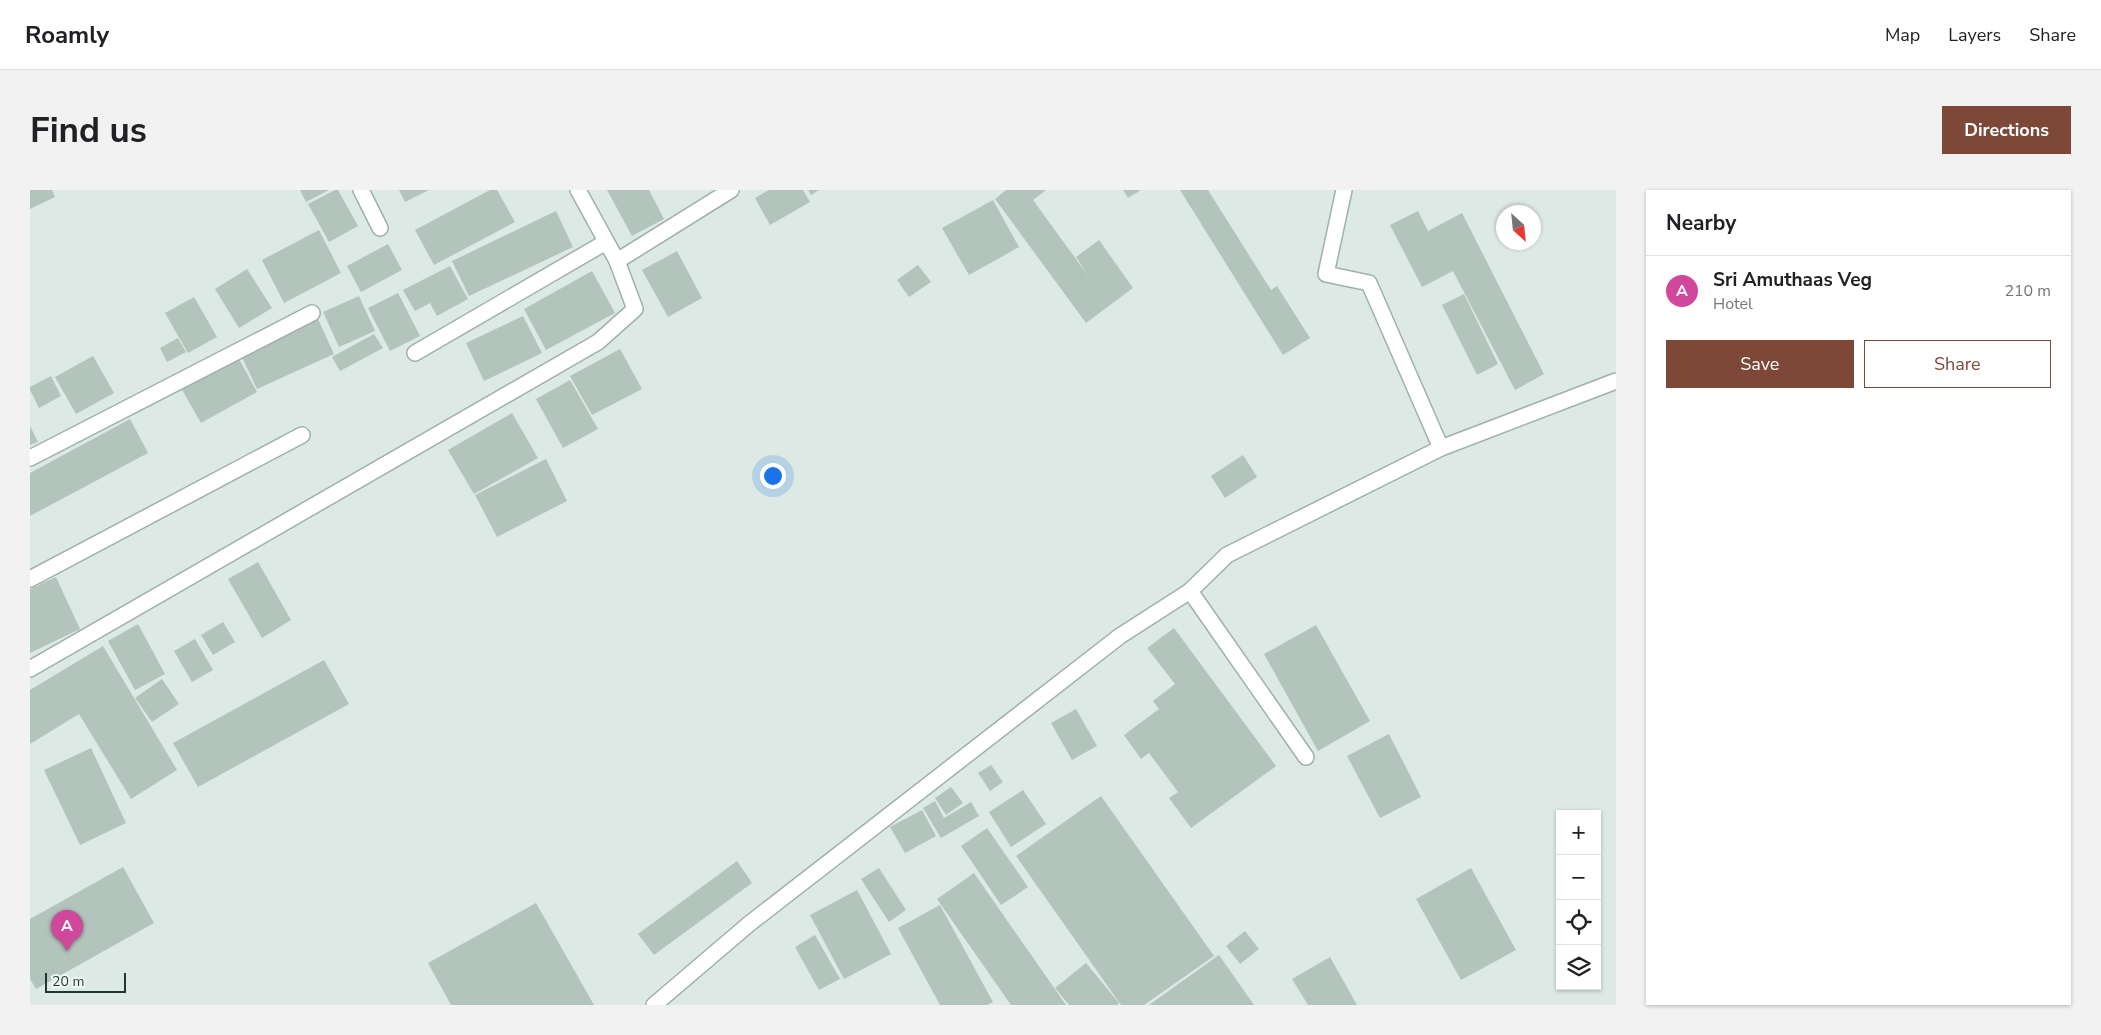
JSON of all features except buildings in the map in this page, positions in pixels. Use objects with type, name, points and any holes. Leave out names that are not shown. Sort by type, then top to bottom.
[{"type":"street","points":[[361,190],[380,228]]},
{"type":"street","points":[[30,670],[598,342],[635,309],[617,261],[578,190]]},
{"type":"street","points":[[617,261],[731,190]]},
{"type":"street","points":[[1344,190],[1326,274],[1369,283],[1441,448]]},
{"type":"street","points":[[415,353],[606,242]]},
{"type":"street","points":[[30,458],[312,312]]},
{"type":"street","points":[[654,1005],[671,999],[749,924],[1120,636],[1190,591],[1227,555],[1441,448],[1616,381]]},
{"type":"street","points":[[30,579],[302,435]]},
{"type":"street","points":[[1190,591],[1306,757]]},
{"type":"place","name":"Sri Amuthaas Veg","points":[[67,951]]}]
